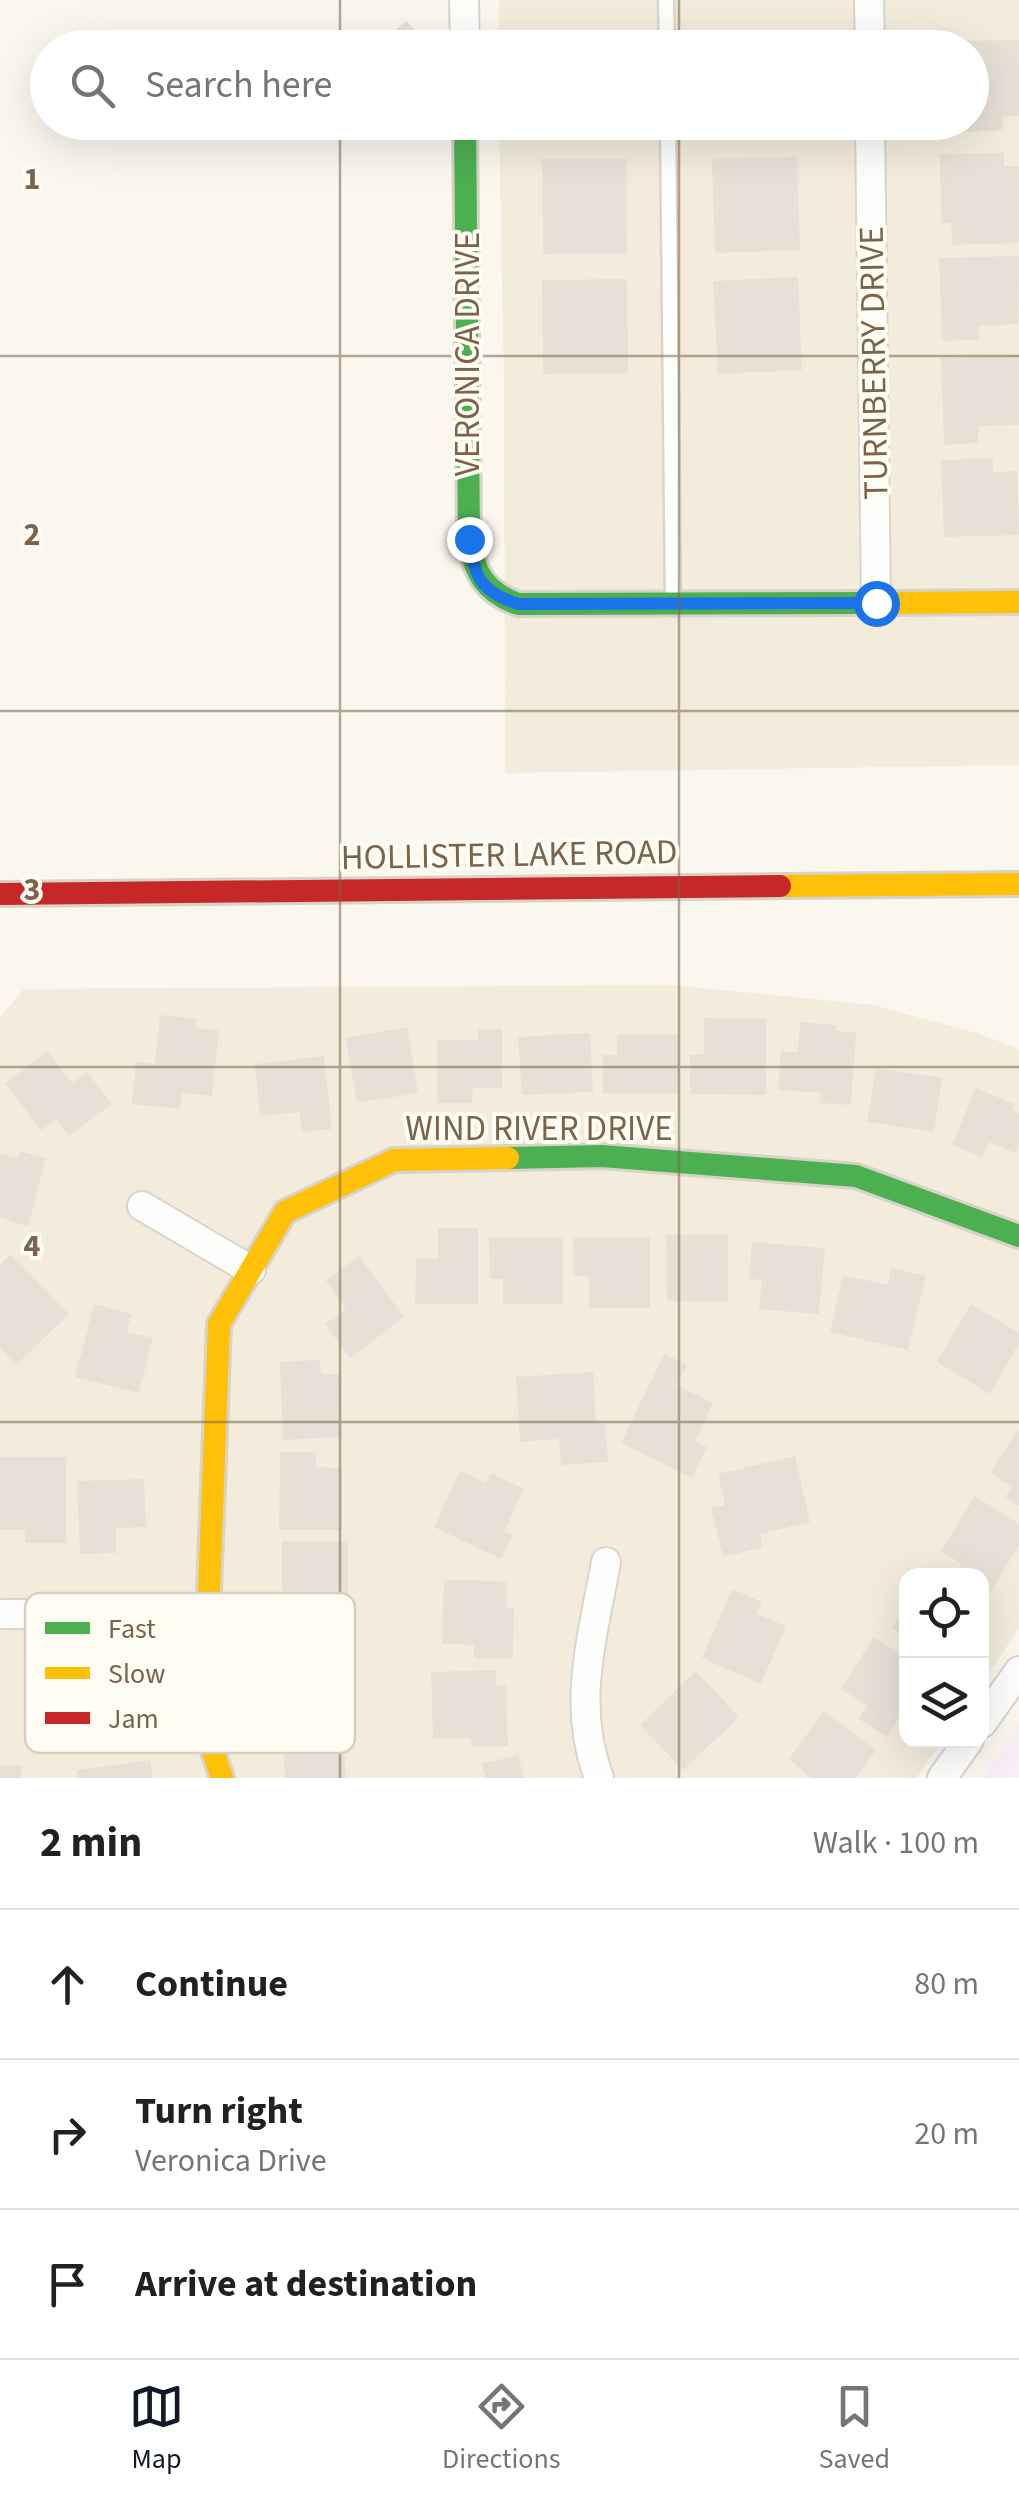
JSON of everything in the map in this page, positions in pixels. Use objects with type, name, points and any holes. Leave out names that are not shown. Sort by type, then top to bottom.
[{"type":"street","points":[[464,0],[464,30]]},
{"type":"street","points":[[869,0],[870,30]]},
{"type":"street","name":"VERONICA DRIVE","points":[[465,140],[472,563],[482,584],[496,596],[518,604],[673,602]]},
{"type":"street","name":"TURNBERRY DRIVE","points":[[870,140],[876,603]]},
{"type":"street","points":[[673,602],[1019,602]]},
{"type":"street","name":"HOLLISTER LAKE ROAD","points":[[0,894],[1019,884]]},
{"type":"street","name":"WIND RIVER DRIVE","points":[[209,1593],[219,1324],[285,1212],[394,1160],[602,1156],[856,1176],[1019,1236]]},
{"type":"street","points":[[142,1206],[251,1270]]},
{"type":"street","points":[[599,1778],[586,1745],[584,1692],[606,1562]]},
{"type":"street","points":[[0,1614],[25,1614]]},
{"type":"street","points":[[989,1713],[1019,1671]]},
{"type":"street","points":[[942,1778],[963,1748]]},
{"type":"street","name":"WIND RIVER DRIVE","points":[[214,1753],[222,1778]]},
{"type":"lane","points":[[666,0],[667,30]]},
{"type":"lane","points":[[668,140],[673,602]]},
{"type":"shaded area","points":[[499,0],[1019,0],[1019,765],[505,773],[499,140],[989,140],[989,30],[498,30]]},
{"type":"shaded area","points":[[672,985],[873,1005],[977,1033],[1019,1049],[1019,1628],[989,1673],[989,1568],[899,1568],[899,1748],[937,1748],[916,1778],[0,1778],[0,1017],[24,989]]},
{"type":"shaded area","points":[[1019,1725],[1019,1778],[982,1778]]},
{"type":"building","points":[[406,21],[415,30],[395,30]]},
{"type":"building","points":[[989,40],[1019,40],[1019,116],[1002,117],[1003,131],[989,131]]},
{"type":"building","points":[[1004,153],[1004,166],[1019,166],[1019,243],[952,245],[951,223],[941,223],[940,154]]},
{"type":"building","points":[[797,157],[800,250],[715,253],[712,159]]},
{"type":"building","points":[[542,159],[626,159],[627,253],[543,254]]},
{"type":"building","points":[[1019,256],[1018,324],[978,326],[979,340],[942,341],[939,258]]},
{"type":"building","points":[[798,277],[802,370],[718,374],[713,281]]},
{"type":"building","points":[[627,279],[628,373],[543,374],[542,280]]},
{"type":"building","points":[[1019,355],[1019,425],[978,426],[978,443],[944,445],[941,358]]},
{"type":"building","points":[[993,458],[993,472],[1017,471],[1019,535],[944,537],[941,460]]},
{"type":"building","points":[[160,1015],[197,1019],[196,1028],[219,1030],[212,1096],[182,1093],[180,1109],[132,1104],[136,1062],[155,1064]]},
{"type":"building","points":[[704,1018],[766,1019],[766,1095],[690,1094],[690,1055],[704,1054]]},
{"type":"building","points":[[800,1022],[837,1025],[836,1031],[856,1033],[851,1105],[820,1103],[821,1093],[778,1090],[781,1051],[798,1052]]},
{"type":"building","points":[[407,1027],[418,1093],[357,1103],[346,1038]]},
{"type":"building","points":[[478,1029],[502,1029],[502,1088],[473,1088],[472,1103],[437,1103],[437,1040],[478,1040]]},
{"type":"building","points":[[590,1033],[593,1092],[522,1095],[518,1037]]},
{"type":"building","points":[[617,1035],[679,1035],[679,1093],[603,1093],[603,1055],[617,1055]]},
{"type":"building","points":[[48,1051],[72,1083],[87,1072],[112,1104],[69,1136],[56,1119],[41,1130],[5,1083]]},
{"type":"building","points":[[324,1056],[332,1129],[302,1132],[299,1112],[260,1116],[255,1064]]},
{"type":"building","points":[[876,1068],[942,1078],[934,1132],[867,1122]]},
{"type":"building","points":[[976,1088],[1015,1104],[1012,1110],[1019,1113],[1019,1144],[1015,1153],[989,1142],[982,1157],[952,1145]]},
{"type":"building","points":[[19,1151],[46,1158],[28,1226],[0,1218],[0,1154],[18,1158]]},
{"type":"building","points":[[438,1228],[478,1228],[478,1304],[415,1304],[416,1259],[438,1259]]},
{"type":"building","points":[[666,1235],[728,1235],[728,1301],[667,1301]]},
{"type":"building","points":[[563,1237],[563,1304],[503,1304],[503,1279],[490,1279],[489,1238]]},
{"type":"building","points":[[573,1237],[650,1237],[650,1308],[589,1308],[589,1277],[574,1276]]},
{"type":"building","points":[[752,1242],[825,1248],[819,1314],[759,1309],[762,1280],[749,1279]]},
{"type":"building","points":[[11,1254],[69,1314],[16,1365],[0,1348],[0,1265]]},
{"type":"building","points":[[359,1256],[404,1317],[350,1358],[325,1324],[346,1309],[326,1281]]},
{"type":"building","points":[[891,1268],[926,1276],[908,1350],[830,1332],[843,1275],[888,1285]]},
{"type":"building","points":[[94,1304],[132,1314],[127,1332],[153,1338],[139,1393],[75,1377]]},
{"type":"building","points":[[971,1304],[1019,1333],[1019,1343],[990,1394],[937,1362]]},
{"type":"building","points":[[664,1354],[687,1365],[676,1385],[713,1403],[695,1441],[707,1447],[692,1478],[621,1443]]},
{"type":"building","points":[[320,1360],[321,1374],[340,1374],[342,1437],[283,1440],[280,1362]]},
{"type":"building","points":[[593,1372],[596,1423],[605,1422],[608,1462],[561,1465],[559,1439],[520,1442],[516,1377]]},
{"type":"building","points":[[1019,1428],[1019,1506],[1005,1497],[1012,1487],[990,1473]]},
{"type":"building","points":[[280,1452],[316,1452],[316,1467],[342,1468],[342,1530],[279,1530]]},
{"type":"building","points":[[795,1456],[810,1522],[760,1534],[763,1547],[723,1557],[711,1508],[725,1505],[718,1474]]},
{"type":"building","points":[[0,1457],[66,1457],[66,1543],[25,1543],[25,1530],[0,1530]]},
{"type":"building","points":[[460,1471],[486,1483],[491,1473],[524,1489],[504,1531],[513,1535],[501,1559],[434,1527]]},
{"type":"building","points":[[144,1479],[146,1527],[116,1528],[116,1553],[80,1554],[77,1481]]},
{"type":"building","points":[[975,1496],[1019,1524],[1019,1545],[990,1593],[989,1568],[960,1568],[962,1564],[941,1551]]},
{"type":"building","points":[[282,1541],[348,1541],[348,1593],[282,1593]]},
{"type":"building","points":[[444,1580],[507,1581],[506,1608],[514,1608],[513,1659],[474,1658],[474,1645],[442,1644]]},
{"type":"building","points":[[732,1589],[762,1602],[757,1614],[786,1626],[761,1684],[702,1658]]},
{"type":"building","points":[[874,1637],[899,1654],[899,1718],[887,1737],[859,1719],[867,1706],[841,1689]]},
{"type":"building","points":[[496,1670],[496,1685],[506,1685],[508,1746],[472,1747],[471,1738],[433,1739],[431,1672]]},
{"type":"building","points":[[696,1671],[739,1717],[683,1770],[640,1725]]},
{"type":"building","points":[[824,1711],[876,1750],[856,1778],[811,1778],[789,1759]]},
{"type":"building","points":[[284,1753],[344,1753],[346,1778],[285,1778]]},
{"type":"building","points":[[518,1755],[524,1778],[486,1778],[482,1764]]},
{"type":"building","points":[[150,1760],[153,1778],[78,1778],[77,1770]]},
{"type":"building","points":[[0,1765],[21,1765],[21,1778],[0,1778]]},
{"type":"traffic: fast","points":[[465,140],[469,539],[474,562],[489,587],[518,604],[879,603]]},
{"type":"traffic: fast","points":[[508,1158],[602,1156],[856,1176],[1019,1236]]},
{"type":"traffic: slow","points":[[879,603],[1019,602]]},
{"type":"traffic: slow","points":[[780,886],[1019,884]]},
{"type":"traffic: slow","points":[[209,1593],[219,1324],[285,1212],[394,1160],[508,1158]]},
{"type":"traffic: slow","points":[[214,1753],[222,1778]]},
{"type":"traffic: jam","points":[[0,894],[780,886]]},
{"type":"route","points":[[469,539],[472,563],[482,584],[496,596],[518,604],[876,603]]}]
